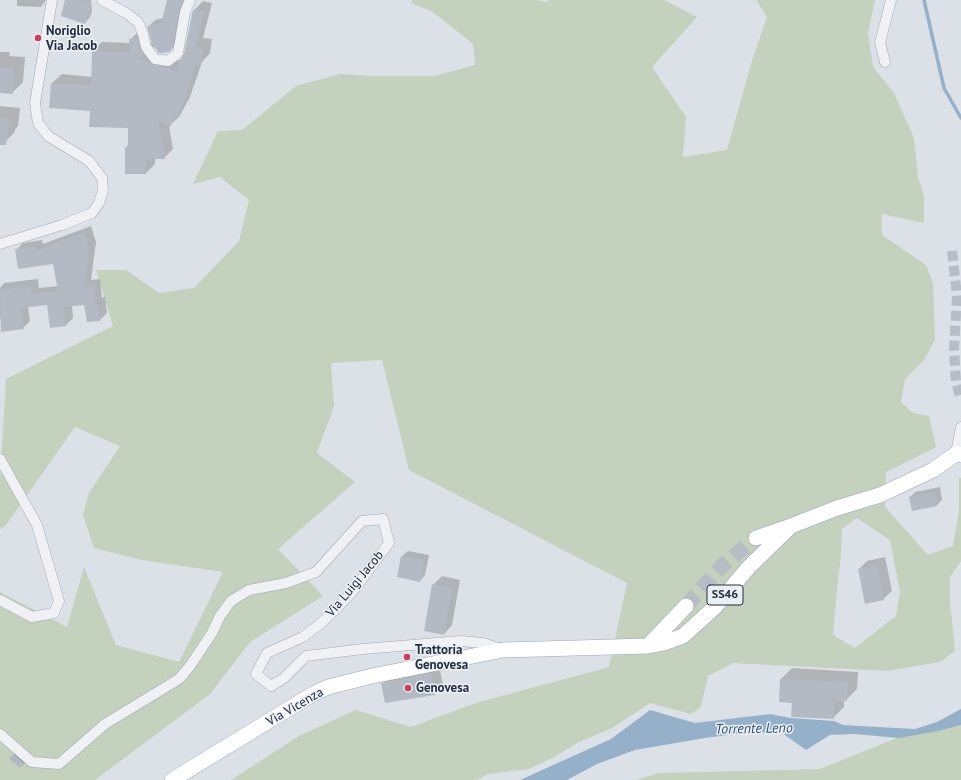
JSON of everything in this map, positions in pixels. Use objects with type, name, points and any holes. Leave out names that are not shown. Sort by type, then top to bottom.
[{"type":"main road","name":"SS46","points":[[503,650],[648,646],[664,643],[683,636],[716,606],[748,568],[791,526],[836,508],[880,495],[933,470],[958,454]]},
{"type":"main road","points":[[756,538],[791,526]]},
{"type":"main road","points":[[648,646],[686,606]]},
{"type":"main road","name":"Via Vicenza","points":[[172,780],[313,694],[328,687],[372,676],[503,650]]},
{"type":"street","points":[[0,244],[92,214],[99,203],[103,190],[102,178],[89,161],[48,136],[38,123],[35,103],[52,0]]},
{"type":"street","points":[[102,0],[126,13],[138,22],[144,34],[146,47],[155,59],[168,61],[178,52],[185,12],[190,0]]},
{"type":"street","points":[[885,62],[880,43],[891,0]]},
{"type":"street","points":[[958,454],[961,427]]},
{"type":"street","points":[[0,459],[37,525],[59,601],[54,613],[32,617],[0,600]]},
{"type":"street","name":"Via Luigi Jacob","points":[[0,734],[32,762],[59,764],[105,724],[179,679],[212,634],[220,616],[232,601],[249,590],[286,584],[316,572],[362,521],[383,519],[389,543],[352,592],[336,609],[320,624],[303,636],[267,653],[256,674],[271,686],[284,678],[306,656],[363,649],[461,641],[483,643],[503,650]]},
{"type":"green space","points":[[412,0],[536,0],[547,2],[549,0],[664,0],[697,17],[652,67],[686,117],[683,157],[727,150],[751,64],[767,17],[756,0],[875,0],[868,33],[873,67],[894,93],[914,138],[918,177],[924,196],[924,223],[882,214],[882,235],[926,265],[933,283],[935,339],[925,359],[905,379],[901,402],[913,413],[929,416],[936,447],[886,472],[885,507],[928,555],[953,546],[959,510],[959,478],[961,478],[961,561],[950,577],[950,602],[955,651],[940,662],[887,671],[733,663],[708,676],[701,707],[691,714],[650,703],[612,728],[579,742],[554,757],[529,769],[488,774],[477,780],[231,780],[299,736],[356,710],[411,727],[476,703],[609,667],[627,583],[409,470],[382,360],[331,363],[334,406],[317,453],[355,482],[278,549],[323,596],[250,642],[210,694],[95,780],[0,780],[0,592],[67,627],[84,567],[116,645],[179,662],[223,572],[142,560],[94,548],[83,515],[89,493],[120,446],[75,427],[6,525],[0,529],[0,481],[6,379],[113,326],[96,270],[126,270],[159,293],[194,288],[239,241],[249,200],[220,177],[193,184],[218,131],[242,130],[296,86],[340,74],[372,76],[435,76],[475,65],[473,44],[433,12],[411,3]],"holes":[[[857,518],[890,540],[900,592],[896,616],[855,648],[833,635],[841,555],[842,529]]]},
{"type":"green space","points":[[961,712],[961,780],[636,780],[659,773],[820,769]]},
{"type":"water","name":"Torrente Leno","points":[[961,709],[961,725],[899,738],[854,734],[830,735],[806,750],[782,733],[750,732],[635,750],[597,764],[567,780],[520,780],[611,739],[650,710],[695,723],[770,714],[791,718],[834,721],[843,725],[915,729],[937,722]]},
{"type":"building","points":[[65,0],[81,0],[92,4],[85,24],[61,16]]},
{"type":"building","points":[[167,0],[183,0],[179,11],[172,49],[169,52],[159,53],[152,44],[147,26],[161,24]]},
{"type":"building","points":[[193,10],[204,12],[195,47],[204,48],[201,64],[196,63],[182,107],[170,127],[158,120],[165,159],[146,159],[146,174],[125,174],[125,147],[128,147],[128,128],[89,127],[90,111],[49,108],[51,83],[91,86],[92,51],[130,52],[129,39],[137,38],[140,49],[145,57],[136,58],[178,72],[180,60],[184,54]]},
{"type":"building","points":[[0,67],[14,68],[13,94],[0,93]]},
{"type":"building","points":[[0,118],[9,119],[6,145],[0,145]]},
{"type":"building","points":[[84,232],[89,250],[84,287],[93,286],[95,304],[98,304],[100,321],[87,322],[84,305],[64,307],[66,326],[50,328],[47,305],[21,308],[24,329],[1,332],[0,290],[31,286],[32,294],[58,291],[53,264],[18,269],[15,249],[35,247],[36,251]]},
{"type":"building","points":[[934,492],[937,506],[912,511],[909,497]]},
{"type":"building","points":[[401,556],[424,560],[420,582],[397,577]]},
{"type":"building","points":[[877,565],[884,600],[865,604],[858,569]]},
{"type":"building","points":[[432,584],[452,588],[444,635],[424,631]]},
{"type":"building","name":"Genovesa","points":[[431,673],[435,695],[385,703],[381,683]]},
{"type":"building","points":[[780,679],[848,682],[847,701],[834,701],[834,719],[791,717],[792,703],[779,702]]},
{"type":"building","points":[[13,754],[24,764],[20,768],[9,759]]},
{"type":"waterway","points":[[924,0],[944,88],[961,118]]},
{"type":"tunnel","points":[[952,251],[957,296],[954,349],[956,382],[961,400]]},
{"type":"tunnel","points":[[686,606],[723,565],[756,538]]},
{"type":"place","name":"Noriglio Via Jacob","points":[[38,38]]},
{"type":"place","name":"Trattoria Genovesa","points":[[407,657]]},
{"type":"place","name":"Genovesa","points":[[408,688]]}]
